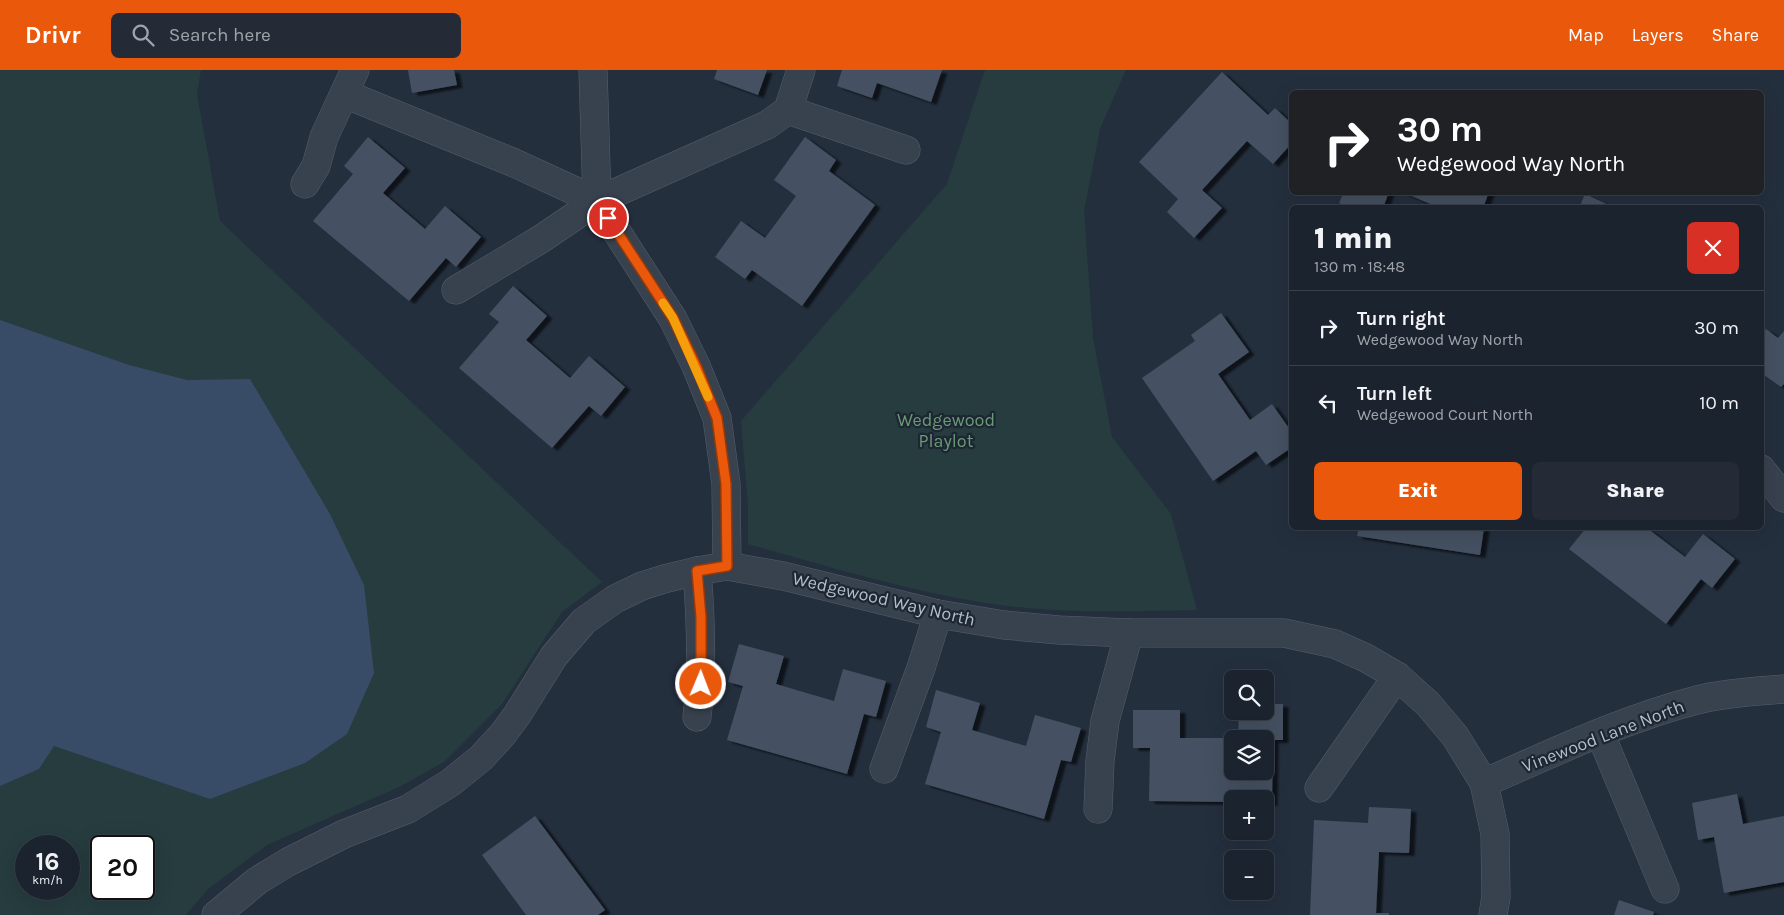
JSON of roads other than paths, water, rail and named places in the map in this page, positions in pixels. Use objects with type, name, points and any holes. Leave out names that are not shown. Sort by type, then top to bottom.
[{"type":"street","points":[[593,70],[597,201],[673,318],[696,366],[717,418],[726,484],[727,566]]},
{"type":"street","points":[[456,290],[597,201],[767,125],[788,110],[801,70]]},
{"type":"street","points":[[305,184],[316,166],[324,137],[350,82],[512,162],[597,201]]},
{"type":"street","points":[[788,110],[906,150]]},
{"type":"street","points":[[1764,473],[1784,498]]},
{"type":"street","name":"Wedgewood Way North","points":[[216,915],[257,881],[288,862],[344,834],[408,809],[450,783],[481,758],[503,734],[554,656],[584,621],[615,599],[642,586],[697,571],[727,566],[783,576],[938,614],[1004,625],[1129,633],[1284,633],[1334,644],[1366,658],[1397,676],[1428,704],[1455,736],[1484,783],[1495,834],[1496,897],[1493,915]]},
{"type":"street","points":[[697,571],[701,636],[701,684],[697,717]]},
{"type":"street","points":[[884,768],[922,668],[938,614]]},
{"type":"street","points":[[1098,808],[1100,761],[1105,721],[1129,633]]},
{"type":"street","points":[[1319,788],[1397,676]]},
{"type":"street","name":"Vinewood Lane North","points":[[1484,783],[1600,733],[1699,699],[1784,689]]},
{"type":"street","points":[[1600,733],[1665,889]]},
{"type":"water","points":[[0,320],[129,365],[187,380],[250,379],[330,514],[364,585],[374,673],[347,734],[305,763],[210,799],[54,746],[39,769],[0,786]]},
{"type":"park label","name":"Wedgewood Playlot","points":[[946,430]]}]
